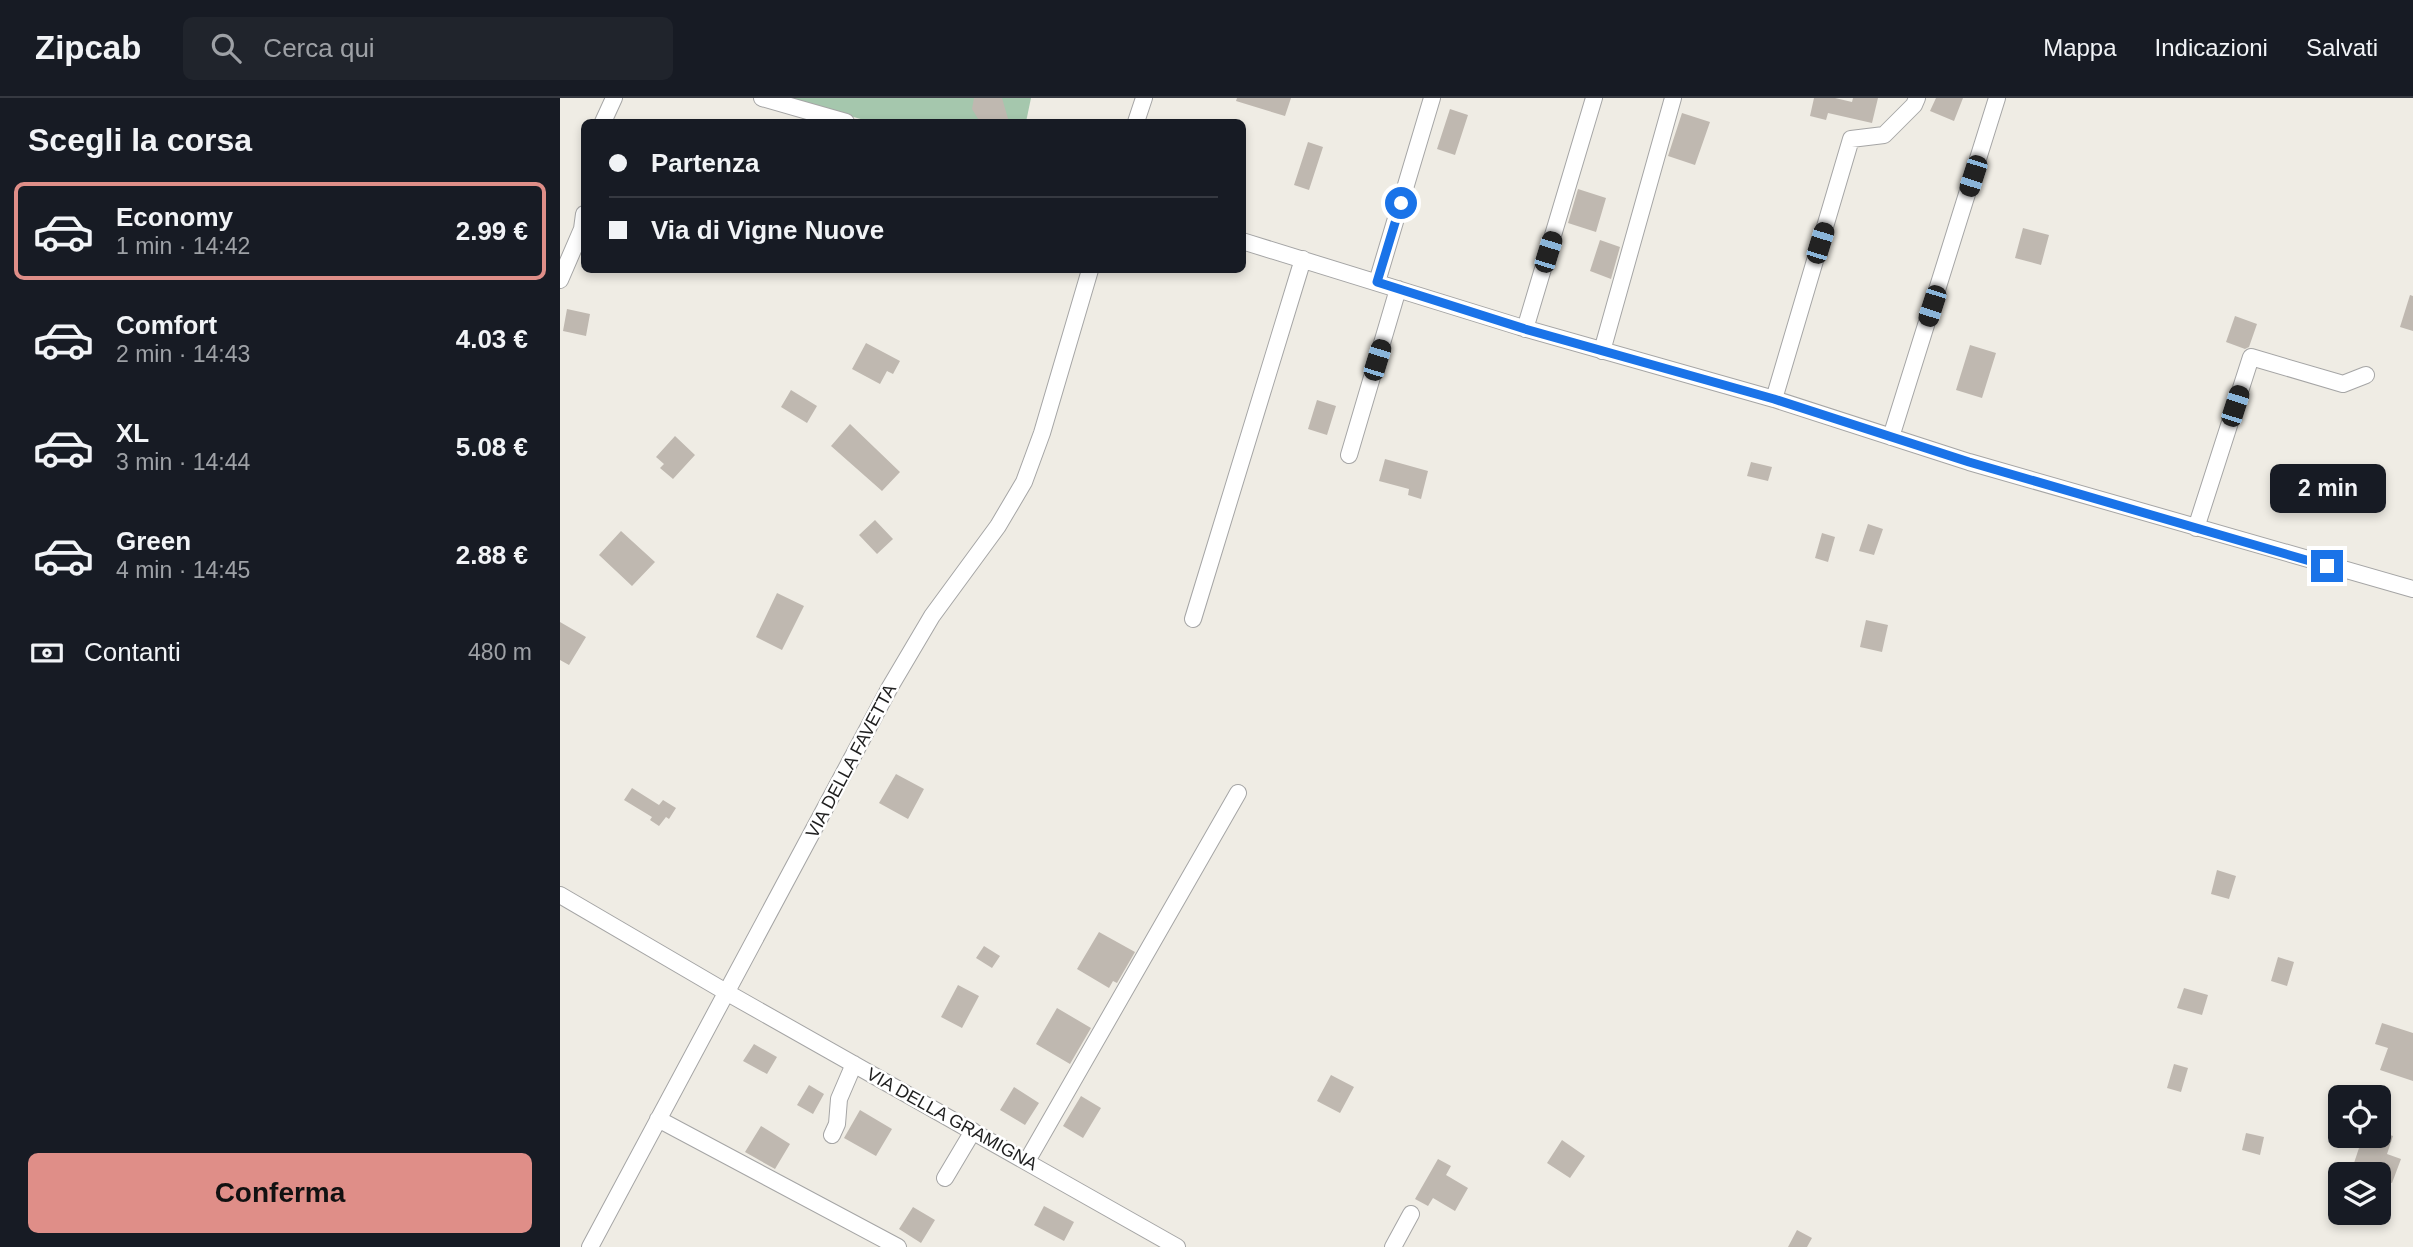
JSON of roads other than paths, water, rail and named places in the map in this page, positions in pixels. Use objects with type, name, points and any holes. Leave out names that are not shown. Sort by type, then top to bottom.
[{"type":"street","points":[[604,119],[614,98]]},
{"type":"street","points":[[762,98],[836,119]]},
{"type":"street","points":[[1137,119],[1144,98]]},
{"type":"street","points":[[1377,282],[1432,98]]},
{"type":"street","points":[[1525,329],[1594,98]]},
{"type":"street","points":[[1602,351],[1674,98]]},
{"type":"street","points":[[1774,399],[1851,139],[1884,135],[1914,105],[1917,98]]},
{"type":"street","points":[[1891,437],[1997,98]]},
{"type":"street","points":[[560,280],[581,231]]},
{"type":"street","points":[[1246,242],[1525,329],[1774,399],[1969,462],[2413,589]]},
{"type":"street","points":[[1193,619],[1303,260]]},
{"type":"street","name":"VIA DELLA FAVETTA","points":[[590,1247],[903,666],[937,610],[1003,519],[1024,482],[1042,433],[1089,273]]},
{"type":"street","points":[[1349,455],[1398,289]]},
{"type":"street","points":[[2196,528],[2251,357],[2343,384],[2366,375]]},
{"type":"street","points":[[1027,1161],[1238,793]]},
{"type":"street","name":"VIA DELLA GRAMIGNA","points":[[560,895],[1177,1247]]},
{"type":"street","points":[[832,1135],[839,1112],[839,1099],[854,1064]]},
{"type":"street","points":[[658,1119],[898,1247]]},
{"type":"street","points":[[945,1178],[973,1130]]},
{"type":"street","points":[[1393,1247],[1411,1214]]}]
